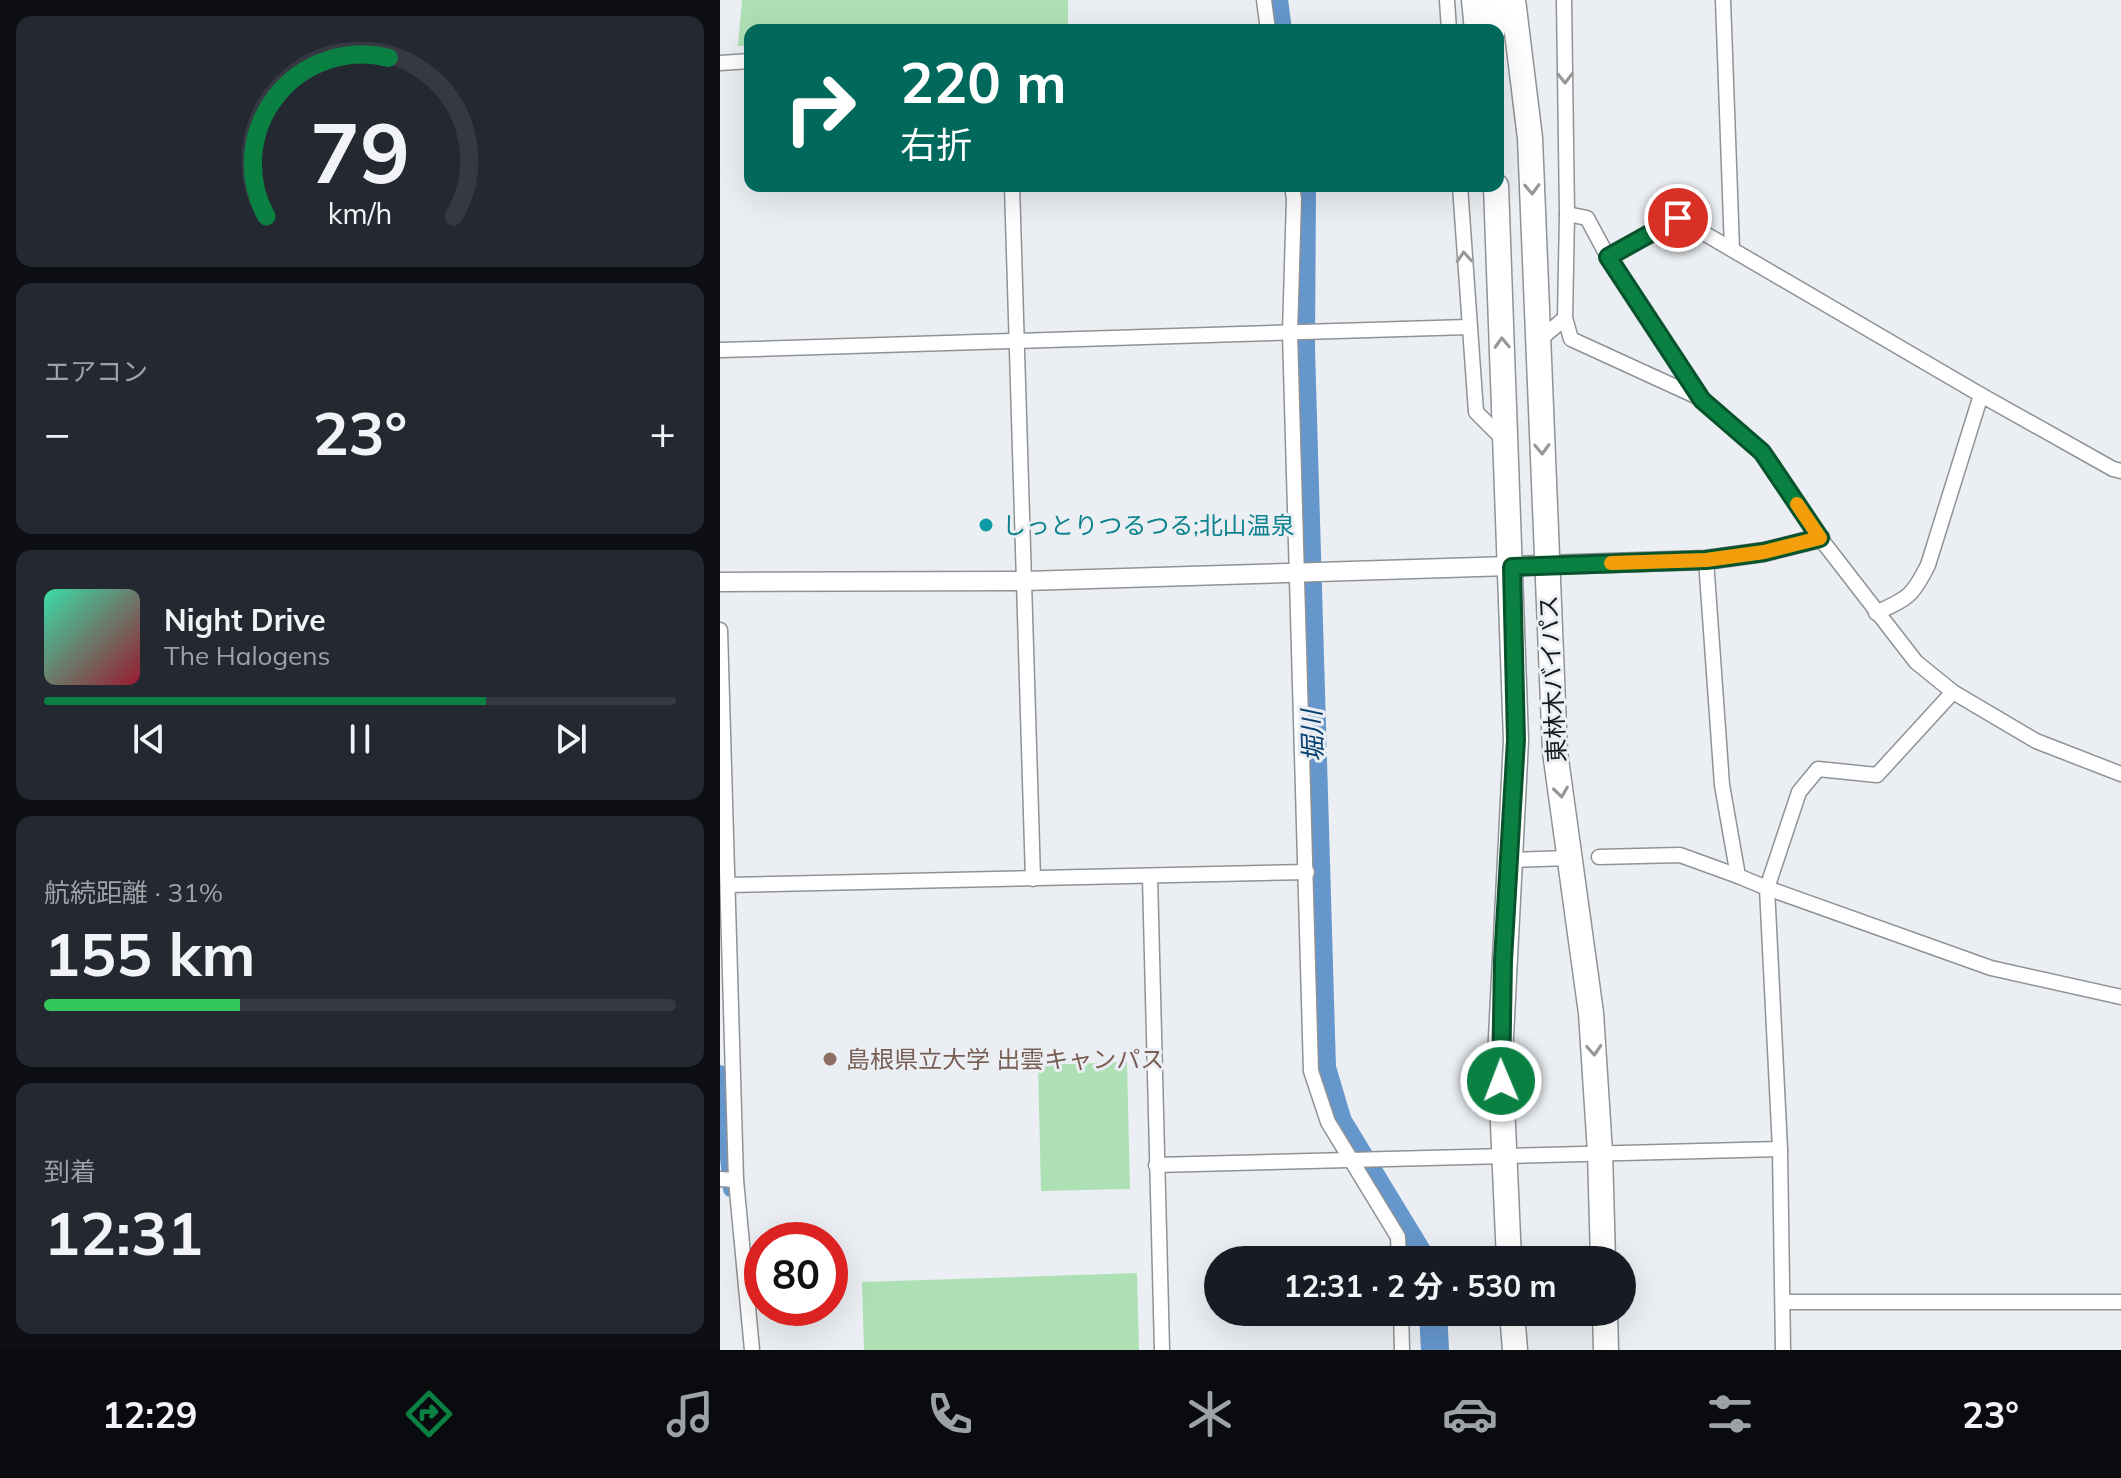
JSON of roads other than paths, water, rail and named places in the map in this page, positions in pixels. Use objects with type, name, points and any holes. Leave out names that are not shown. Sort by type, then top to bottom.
[{"type":"highway","points":[[1474,0],[1476,24]]},
{"type":"highway","points":[[1492,0],[1493,24]]},
{"type":"highway","name":"東林木バイパス","points":[[1513,0],[1530,138],[1555,752],[1591,1013],[1603,1246]]},
{"type":"highway","points":[[1522,0],[1530,138]]},
{"type":"highway","name":"東林木バイパス","points":[[1496,192],[1516,740],[1500,1057],[1508,1246]]},
{"type":"highway","points":[[1513,1326],[1515,1350]]},
{"type":"highway","points":[[1605,1326],[1606,1350]]},
{"type":"street","points":[[1264,0],[1267,24]]},
{"type":"street","points":[[1447,0],[1449,24]]},
{"type":"street","points":[[1564,0],[1565,318],[1571,339],[1702,400]]},
{"type":"street","points":[[1723,0],[1732,249]]},
{"type":"street","points":[[720,63],[744,61]]},
{"type":"street","points":[[1012,192],[1033,879]]},
{"type":"street","points":[[1293,192],[1290,333],[1311,1071],[1328,1122],[1398,1237],[1398,1246]]},
{"type":"street","points":[[1460,192],[1476,412],[1506,443]]},
{"type":"street","points":[[1567,214],[1587,218],[1608,257],[1702,400],[1762,452],[1820,538],[1916,662],[1953,692],[2036,741],[2121,774]]},
{"type":"street","points":[[1608,257],[1678,218],[1981,395],[2121,471]]},
{"type":"street","points":[[1537,342],[1565,318]]},
{"type":"street","points":[[720,350],[1468,327]]},
{"type":"street","points":[[1876,613],[1906,599],[1916,589],[1928,565],[1981,395]]},
{"type":"street","points":[[720,582],[1025,581],[1706,560],[1764,552],[1820,538]]},
{"type":"street","points":[[1706,560],[1722,785],[1738,876]]},
{"type":"street","points":[[720,630],[736,1180],[752,1350]]},
{"type":"street","points":[[1783,1350],[1780,1149],[1767,888],[1799,792],[1818,769],[1877,775],[1953,692]]},
{"type":"street","points":[[1599,857],[1680,855],[1991,968],[2121,997]]},
{"type":"street","points":[[1511,860],[1570,858]]},
{"type":"street","points":[[729,885],[1307,872]]},
{"type":"street","points":[[1150,877],[1162,1350]]},
{"type":"street","points":[[1156,1165],[1780,1149]]},
{"type":"street","points":[[720,1179],[736,1180]]},
{"type":"street","points":[[1783,1302],[2121,1302]]},
{"type":"street","points":[[1401,1326],[1402,1350]]},
{"type":"waterway","name":"堀川","points":[[1274,0],[1277,24]]},
{"type":"waterway","name":"堀川","points":[[1302,192],[1301,349],[1322,1068],[1338,1122],[1413,1246]]},
{"type":"waterway","points":[[720,1073],[731,1189]]},
{"type":"waterway","name":"堀川","points":[[1434,1326],[1435,1350]]},
{"type":"place","name":"しっとりつるつる;北山温泉","points":[[986,525]]},
{"type":"place","name":"島根県立大学 出雲キャンパス","points":[[830,1059]]}]
